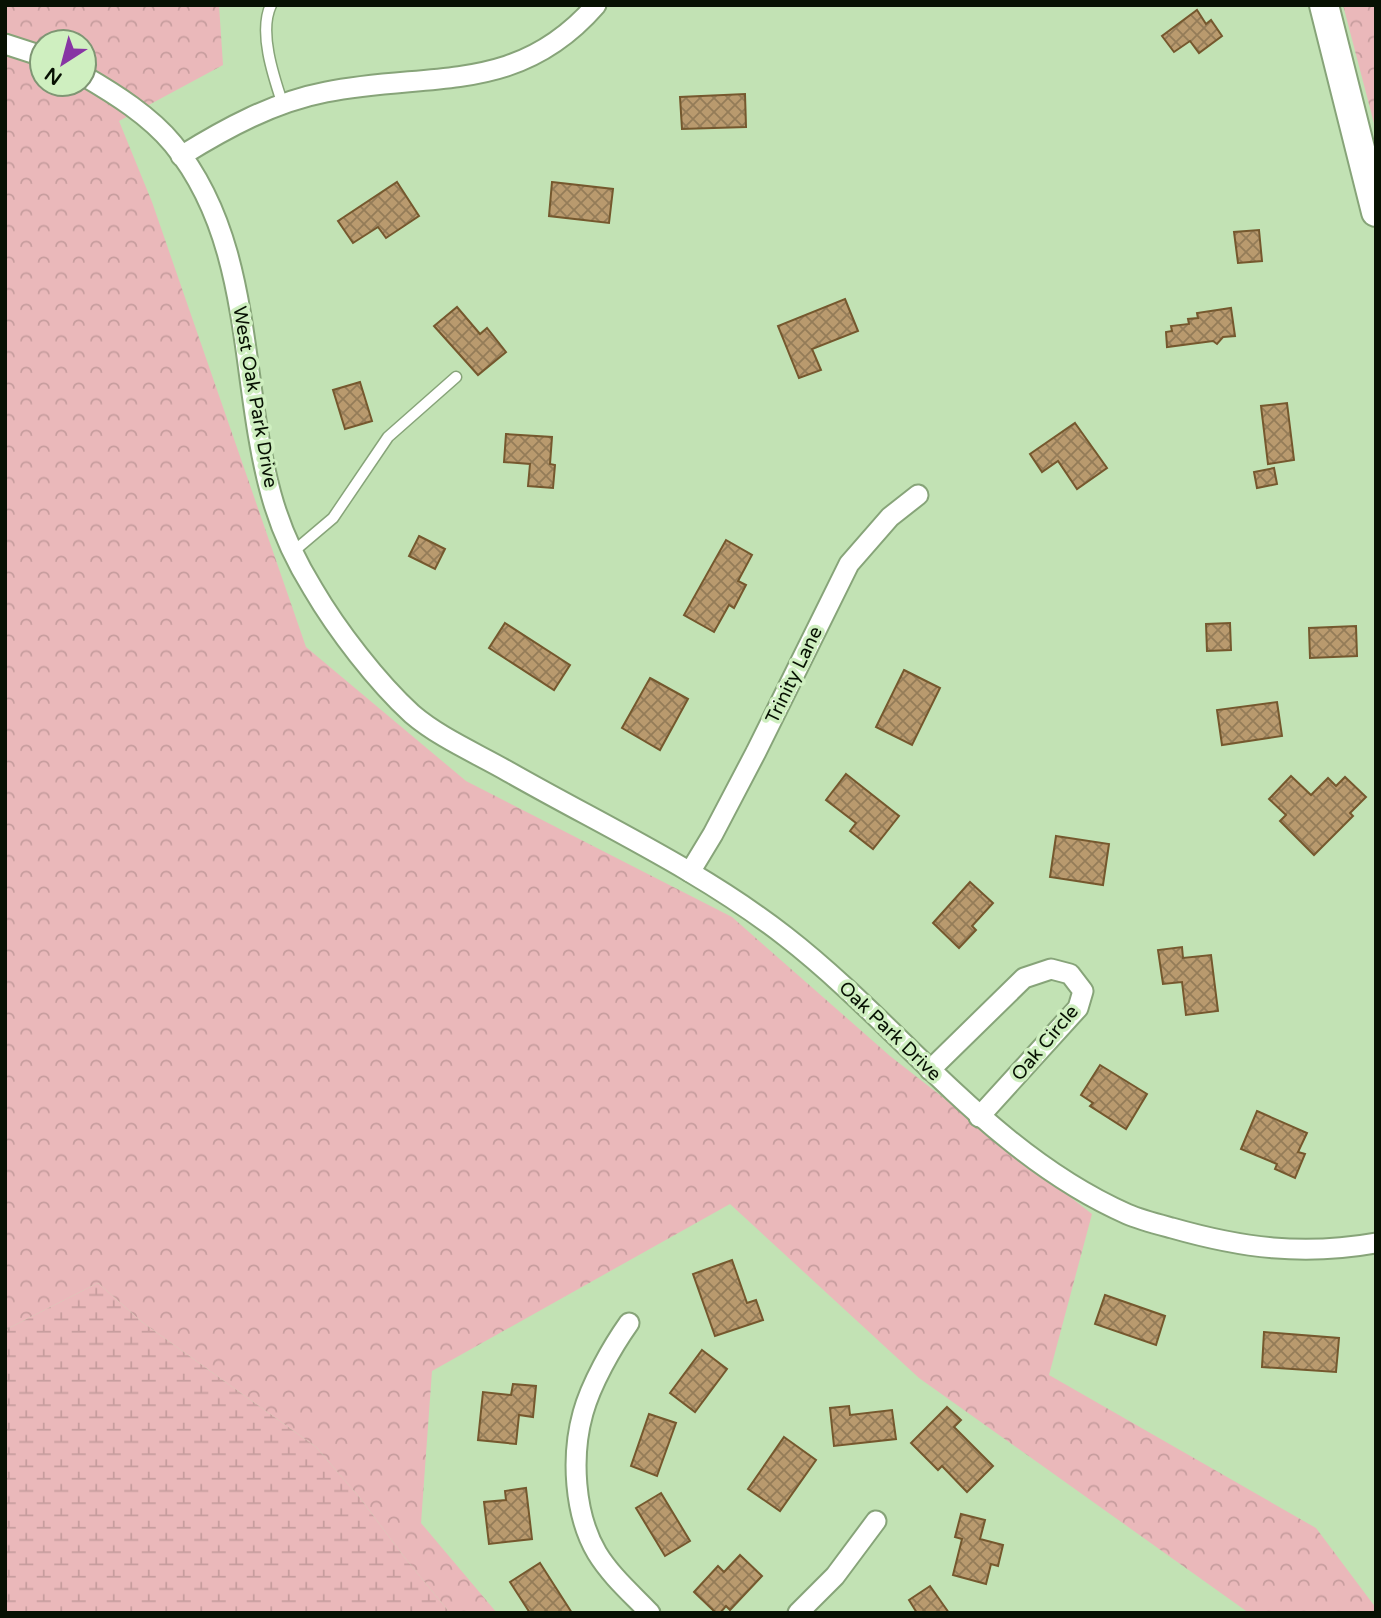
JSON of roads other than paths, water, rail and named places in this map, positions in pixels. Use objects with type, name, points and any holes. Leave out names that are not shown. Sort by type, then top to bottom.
[{"type":"main road","points":[[1324,5],[1376,212]]},
{"type":"street","points":[[181,156],[219,132],[255,115],[327,92],[484,74],[507,67],[535,56],[578,26],[596,5]]},
{"type":"street","points":[[5,44],[28,51]]},
{"type":"street","name":"West Oak Park Drive","points":[[98,85],[137,111],[162,132],[181,156],[208,201],[224,240],[235,282],[270,489],[278,516],[312,588],[338,626],[388,689],[414,716],[429,726]]},
{"type":"street","name":"Trinity Lane","points":[[690,872],[756,752],[849,565],[890,517],[918,495]]},
{"type":"street","name":"Oak Park Drive","points":[[429,726],[690,872],[786,937],[842,986],[979,1116],[1056,1175],[1131,1216],[1233,1244],[1278,1250],[1336,1250],[1376,1243]]},
{"type":"street","name":"Oak Circle","points":[[929,1070],[1024,978],[1051,969],[1070,974],[1083,991],[1078,1008],[979,1116]]},
{"type":"street","points":[[629,1323],[583,1412],[578,1446],[578,1497],[588,1535],[597,1554],[650,1613]]},
{"type":"street","points":[[798,1613],[835,1576],[876,1521]]},
{"type":"lane","points":[[271,5],[268,12],[267,42],[284,105]]},
{"type":"lane","points":[[294,551],[333,518],[388,437],[456,377]]}]
